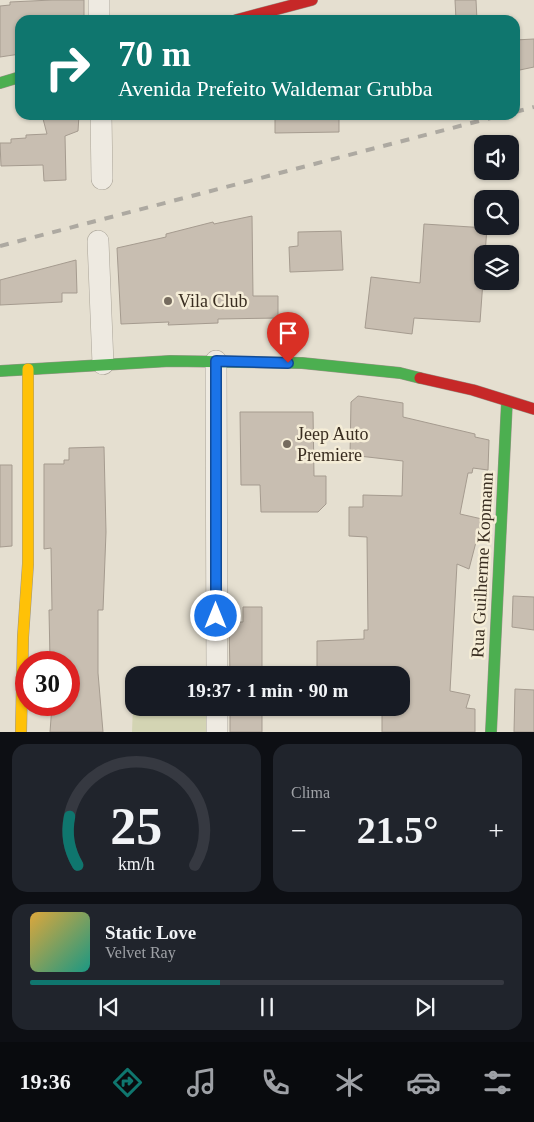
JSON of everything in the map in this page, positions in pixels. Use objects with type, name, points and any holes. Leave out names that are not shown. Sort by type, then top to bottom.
[{"type":"main road","points":[[255,15],[312,0]]},
{"type":"main road","points":[[0,83],[15,78]]},
{"type":"main road","points":[[0,371],[103,364],[216,361],[302,364],[400,373],[438,381],[534,409]]},
{"type":"main road","points":[[21,732],[23,637],[28,564],[28,369]]},
{"type":"main road","name":"Rua Guilherme Kopmann","points":[[491,732],[507,400]]},
{"type":"street","points":[[99,0],[99,15]]},
{"type":"street","points":[[101,120],[102,179]]},
{"type":"street","points":[[98,241],[103,364]]},
{"type":"street","points":[[216,361],[217,666]]},
{"type":"street","points":[[217,716],[217,732]]},
{"type":"green space","points":[[133,716],[206,716],[212,732],[132,732]]},
{"type":"building","points":[[84,0],[84,15],[15,15],[15,55],[0,57],[0,6],[10,5],[10,2]]},
{"type":"building","points":[[455,0],[476,0],[477,15],[456,15]]},
{"type":"building","points":[[534,39],[534,67],[520,70],[520,40]]},
{"type":"building","points":[[43,120],[79,120],[78,131],[65,136],[66,180],[44,181],[43,165],[1,166],[0,143],[11,143],[11,139],[26,138],[26,135],[47,134]]},
{"type":"building","points":[[275,120],[339,120],[339,132],[275,133]]},
{"type":"building","points":[[252,216],[253,296],[278,296],[278,318],[218,319],[218,323],[168,325],[169,322],[121,324],[117,248],[166,237],[166,234],[213,222],[214,224]]},
{"type":"building","points":[[424,224],[474,227],[474,235],[486,235],[486,245],[474,245],[474,290],[482,290],[480,322],[414,318],[412,334],[365,328],[371,277],[420,283]]},
{"type":"building","points":[[341,231],[343,270],[290,272],[289,247],[298,246],[298,232]]},
{"type":"building","points":[[76,260],[77,293],[62,293],[62,302],[0,305],[0,280]]},
{"type":"building","points":[[358,396],[403,403],[403,417],[475,434],[475,437],[489,440],[488,470],[473,468],[472,473],[468,473],[460,514],[482,519],[469,569],[457,564],[450,691],[470,695],[466,708],[475,709],[475,732],[382,732],[382,716],[410,716],[410,666],[317,666],[317,641],[364,639],[364,630],[368,630],[367,537],[349,536],[349,507],[363,507],[363,495],[402,496],[403,461],[350,455],[351,402]]},
{"type":"building","name":"Jeep Auto Premiere","points":[[240,412],[313,412],[314,476],[326,476],[326,504],[318,512],[261,512],[260,485],[241,485]]},
{"type":"building","points":[[104,447],[106,532],[103,610],[98,610],[98,673],[103,732],[50,732],[51,716],[80,716],[80,651],[50,651],[49,610],[52,610],[51,548],[44,549],[44,464],[64,464],[64,460],[69,460],[69,448]]},
{"type":"building","points":[[0,465],[12,465],[12,546],[0,547]]},
{"type":"building","points":[[513,596],[534,597],[534,630],[512,627]]},
{"type":"building","points":[[243,607],[262,607],[262,666],[230,666],[229,622],[243,622]]},
{"type":"building","points":[[515,689],[534,690],[534,732],[514,732]]},
{"type":"building","points":[[230,716],[262,716],[262,732],[230,732]]},
{"type":"railway","points":[[520,111],[534,107]]},
{"type":"railway","points":[[0,246],[483,120]]},
{"type":"traffic: fast","points":[[0,83],[15,78]]},
{"type":"traffic: fast","points":[[0,371],[170,361],[302,363],[400,373],[420,378]]},
{"type":"traffic: fast","points":[[491,732],[507,401]]},
{"type":"traffic: slow","points":[[21,732],[23,637],[28,564],[28,369]]},
{"type":"traffic: jam","points":[[255,15],[312,0]]},
{"type":"traffic: jam","points":[[420,378],[473,390],[534,409]]},
{"type":"place","name":"Vila Club","points":[[168,301]]},
{"type":"place","name":"Jeep Auto Premiere","points":[[287,444]]},
{"type":"route","points":[[216,616],[216,361],[288,363]]}]
